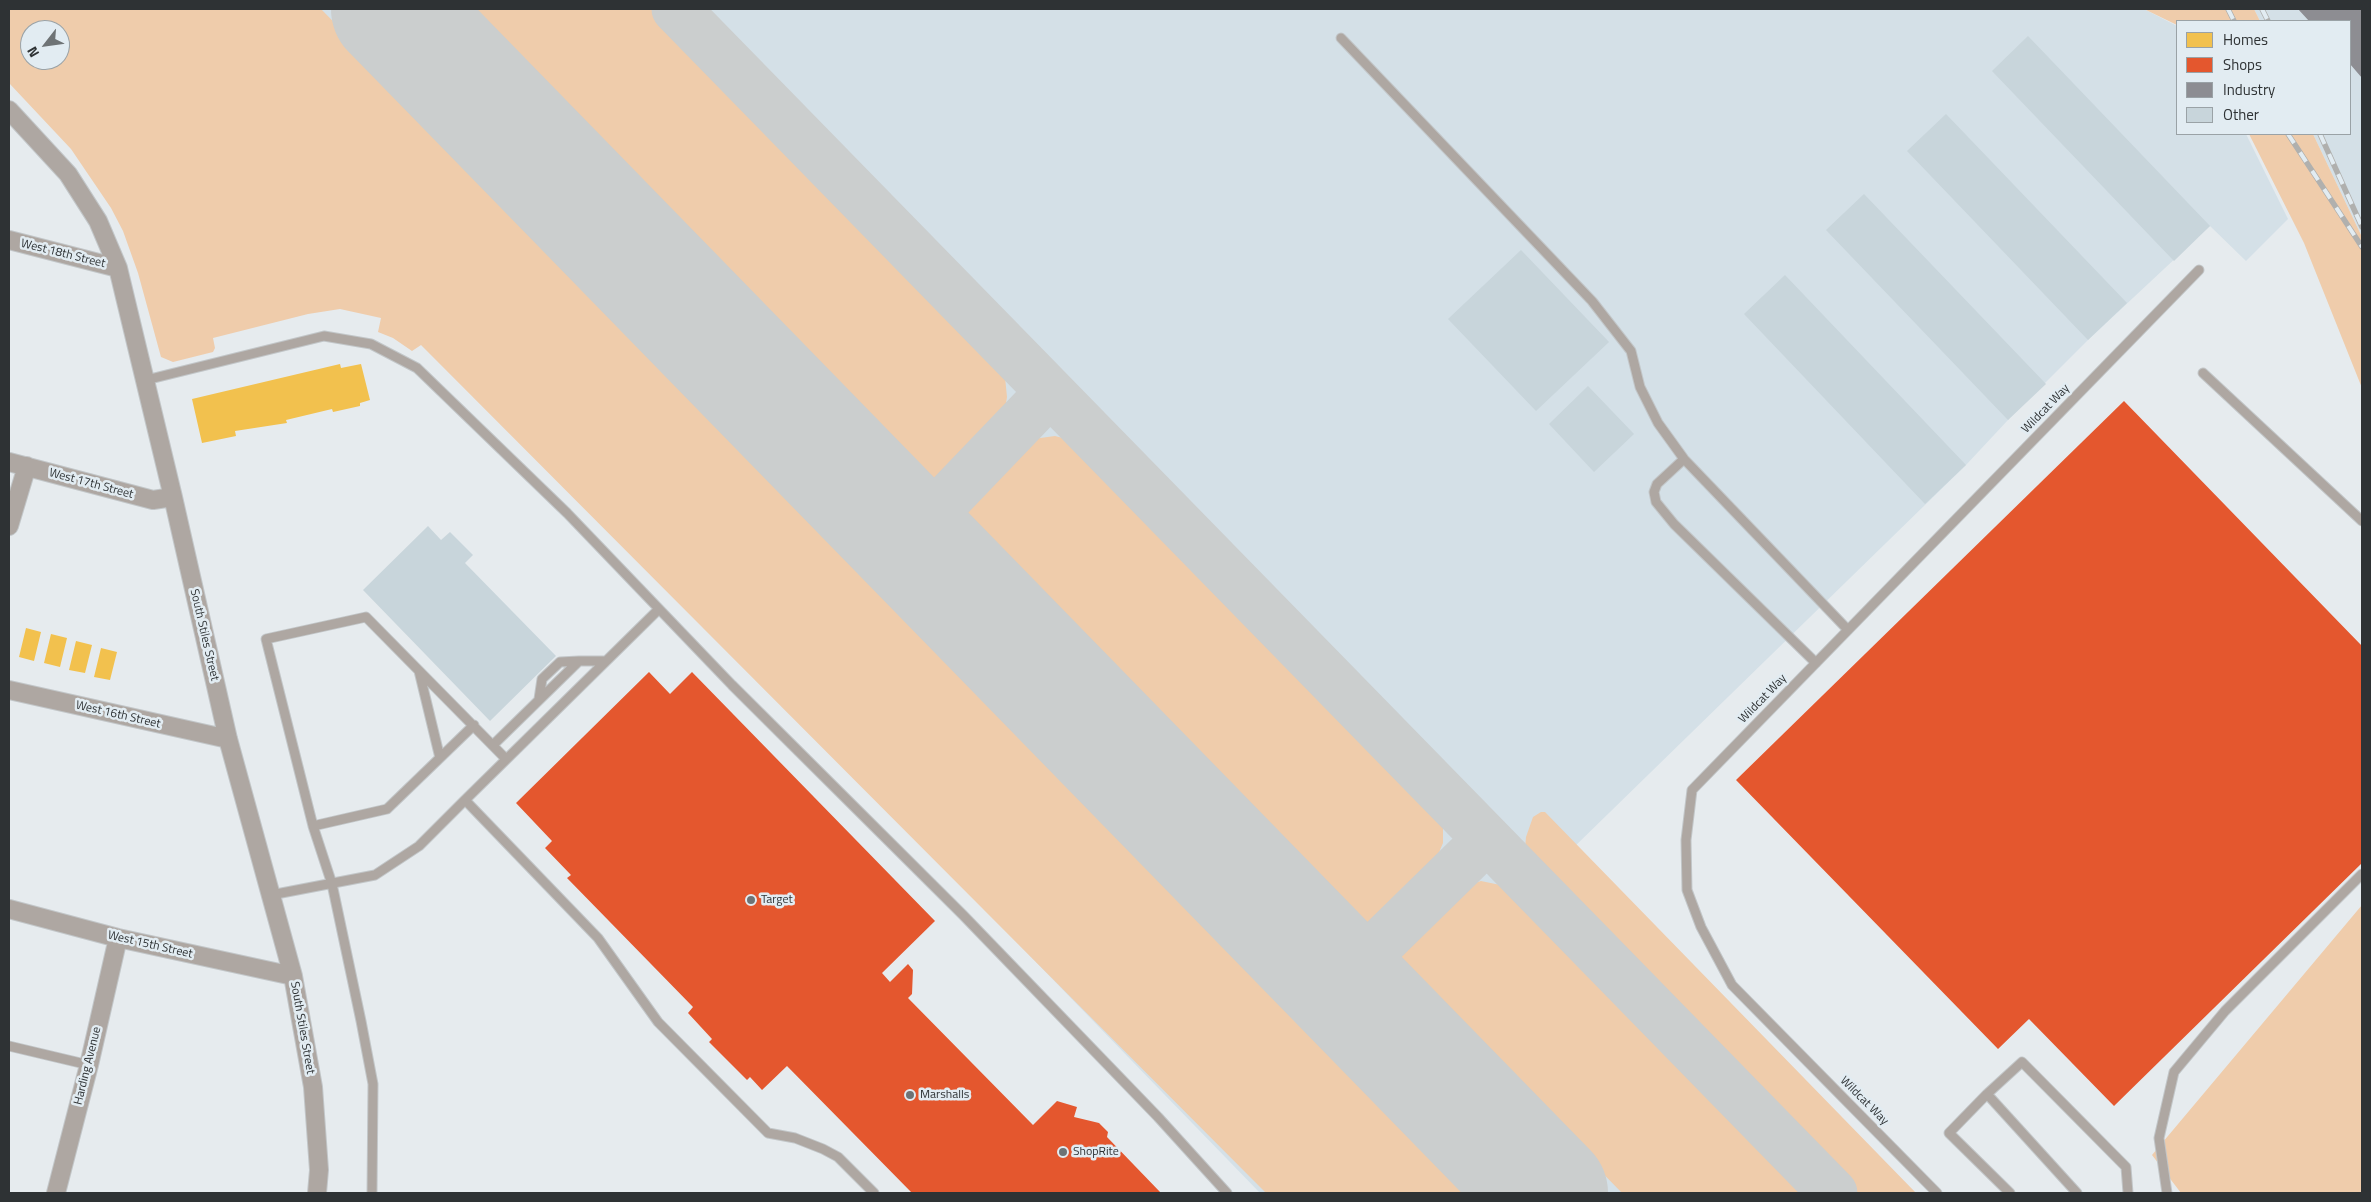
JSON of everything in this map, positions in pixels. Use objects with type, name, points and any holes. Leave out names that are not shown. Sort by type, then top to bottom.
[{"type":"street","name":"South Stiles Street","points":[[9,110],[68,174],[98,221],[118,268],[146,380],[228,740],[293,976],[313,1087],[319,1170],[317,1193]]},
{"type":"street","name":"West 18th Street","points":[[9,240],[118,268]]},
{"type":"street","name":"West 17th Street","points":[[9,462],[153,500],[173,497]]},
{"type":"street","points":[[9,526],[27,466]]},
{"type":"street","name":"West 16th Street","points":[[9,690],[228,740]]},
{"type":"street","name":"West 15th Street","points":[[9,909],[118,938],[293,976]]},
{"type":"street","name":"Harding Avenue","points":[[56,1193],[89,1065],[118,938]]},
{"type":"lane","points":[[1341,38],[1592,301],[1631,351],[1640,387],[1658,424],[1684,459],[1848,630]]},
{"type":"lane","name":"Wildcat Way","points":[[1937,1193],[1732,985],[1701,928],[1687,890],[1686,840],[1692,790],[2199,270]]},
{"type":"lane","points":[[146,380],[324,336],[371,344],[417,368],[567,512],[732,685],[963,914],[1158,1117],[1227,1193]]},
{"type":"lane","points":[[2203,373],[2362,521]]},
{"type":"lane","points":[[1684,459],[1657,484],[1654,492],[1656,502],[1674,524],[1816,663]]},
{"type":"lane","points":[[271,895],[375,875],[419,846],[659,609]]},
{"type":"lane","points":[[372,1193],[373,1084],[332,884],[313,826],[266,639],[366,617],[506,759]]},
{"type":"lane","points":[[493,745],[579,661],[605,661]]},
{"type":"lane","points":[[419,670],[440,758]]},
{"type":"lane","points":[[313,826],[387,809],[474,725]]},
{"type":"lane","points":[[465,800],[598,938],[658,1022],[768,1133],[795,1138],[838,1157],[874,1193]]},
{"type":"lane","points":[[2167,1193],[2159,1138],[2174,1072],[2225,1011],[2362,874]]},
{"type":"lane","points":[[9,1046],[89,1065]]},
{"type":"lane","points":[[2010,1193],[1949,1133],[2022,1062],[2126,1167],[2128,1193]]},
{"type":"lane","points":[[1987,1094],[2077,1193]]},
{"type":"shaded area","points":[[9,9],[321,9],[1478,1193],[1266,1193],[421,345],[412,351],[393,338],[378,332],[381,318],[340,309],[308,314],[213,338],[215,348],[213,352],[173,362],[161,357],[138,273],[123,231],[111,208],[71,149],[9,83]]},
{"type":"shaded area","points":[[99,9],[2144,9],[2176,25],[2176,135],[2246,135],[2288,219],[2246,261],[2210,226],[2088,340],[1966,465],[1570,851],[1904,1193],[1260,1193],[870,791]]},
{"type":"shaded area","points":[[465,9],[653,9],[1004,367],[1007,397],[1005,409],[1000,420],[941,478],[935,482],[928,482]]},
{"type":"shaded area","points":[[2144,9],[2254,9],[2260,20],[2176,20],[2176,25]]},
{"type":"shaded area","points":[[2254,9],[2362,9],[2362,237],[2313,135],[2351,135],[2351,20],[2260,20]]},
{"type":"shaded area","points":[[2250,135],[2313,135],[2362,237],[2362,388],[2304,243]]},
{"type":"shaded area","points":[[1055,436],[1078,442],[1439,815],[1443,822],[1443,843],[1434,864],[1372,927],[1364,929],[961,516],[960,509],[967,498],[1017,449],[1033,439]]},
{"type":"shaded area","points":[[1541,812],[1545,812],[1916,1193],[1847,1193],[1536,875],[1529,866],[1525,849],[1526,837],[1533,817]]},
{"type":"shaded area","points":[[1481,881],[1505,886],[1515,892],[1807,1193],[1622,1193],[1397,962],[1395,957],[1398,949],[1460,888]]},
{"type":"shaded area","points":[[2362,905],[2362,1193],[2181,1193],[2152,1155]]},
{"type":"building: Homes","points":[[340,364],[341,368],[361,364],[370,400],[360,403],[360,406],[333,412],[332,409],[286,420],[287,423],[235,431],[236,436],[202,443],[192,399]]},
{"type":"building: Homes","points":[[26,628],[41,632],[34,661],[19,657]]},
{"type":"building: Homes","points":[[51,634],[67,638],[60,667],[44,663]]},
{"type":"building: Homes","points":[[76,641],[92,645],[85,673],[69,670]]},
{"type":"building: Homes","points":[[101,648],[117,652],[110,680],[94,677]]},
{"type":"building: Shops","points":[[2124,401],[2362,646],[2362,863],[2114,1106],[2029,1019],[1998,1049],[1736,780]]},
{"type":"building: Shops","name":"Target","points":[[649,672],[670,694],[692,672],[935,921],[882,973],[890,982],[908,964],[913,970],[912,994],[908,998],[1033,1125],[1057,1101],[1077,1107],[1074,1117],[1099,1123],[1108,1132],[1107,1137],[1161,1193],[912,1193],[787,1066],[762,1090],[750,1077],[747,1080],[709,1042],[712,1039],[688,1013],[693,1007],[567,878],[571,875],[545,848],[552,841],[516,803]]},
{"type":"building: Industry","points":[[2298,9],[2362,9],[2362,78],[2351,65],[2351,20],[2308,20]]},
{"type":"building: Other","points":[[2028,36],[2210,226],[2174,261],[1992,71]]},
{"type":"building: Other","points":[[1946,114],[2127,303],[2088,340],[1907,151]]},
{"type":"building: Other","points":[[1864,194],[2046,384],[2008,420],[1826,230]]},
{"type":"building: Other","points":[[1521,250],[1609,342],[1536,411],[1448,319]]},
{"type":"building: Other","points":[[1785,275],[1966,465],[1925,504],[1744,314]]},
{"type":"building: Other","points":[[1588,386],[1634,434],[1594,472],[1549,424]]},
{"type":"building: Other","points":[[428,526],[441,540],[450,532],[473,555],[465,563],[556,656],[490,721],[363,590]]},
{"type":"taxiway","points":[[676,9],[1833,1193]]},
{"type":"taxiway","points":[[909,539],[1050,392]]},
{"type":"taxiway","points":[[1341,982],[1487,839]]},
{"type":"runway","points":[[392,9],[1547,1193]]},
{"type":"railway","points":[[2228,9],[2234,20]]},
{"type":"railway","points":[[2262,9],[2268,20]]},
{"type":"railway","points":[[2289,135],[2362,247]]},
{"type":"railway","points":[[2320,135],[2362,227]]},
{"type":"place","name":"Target","points":[[751,900]]},
{"type":"place","name":"Marshalls","points":[[910,1095]]},
{"type":"place","name":"ShopRite","points":[[1063,1152]]}]
